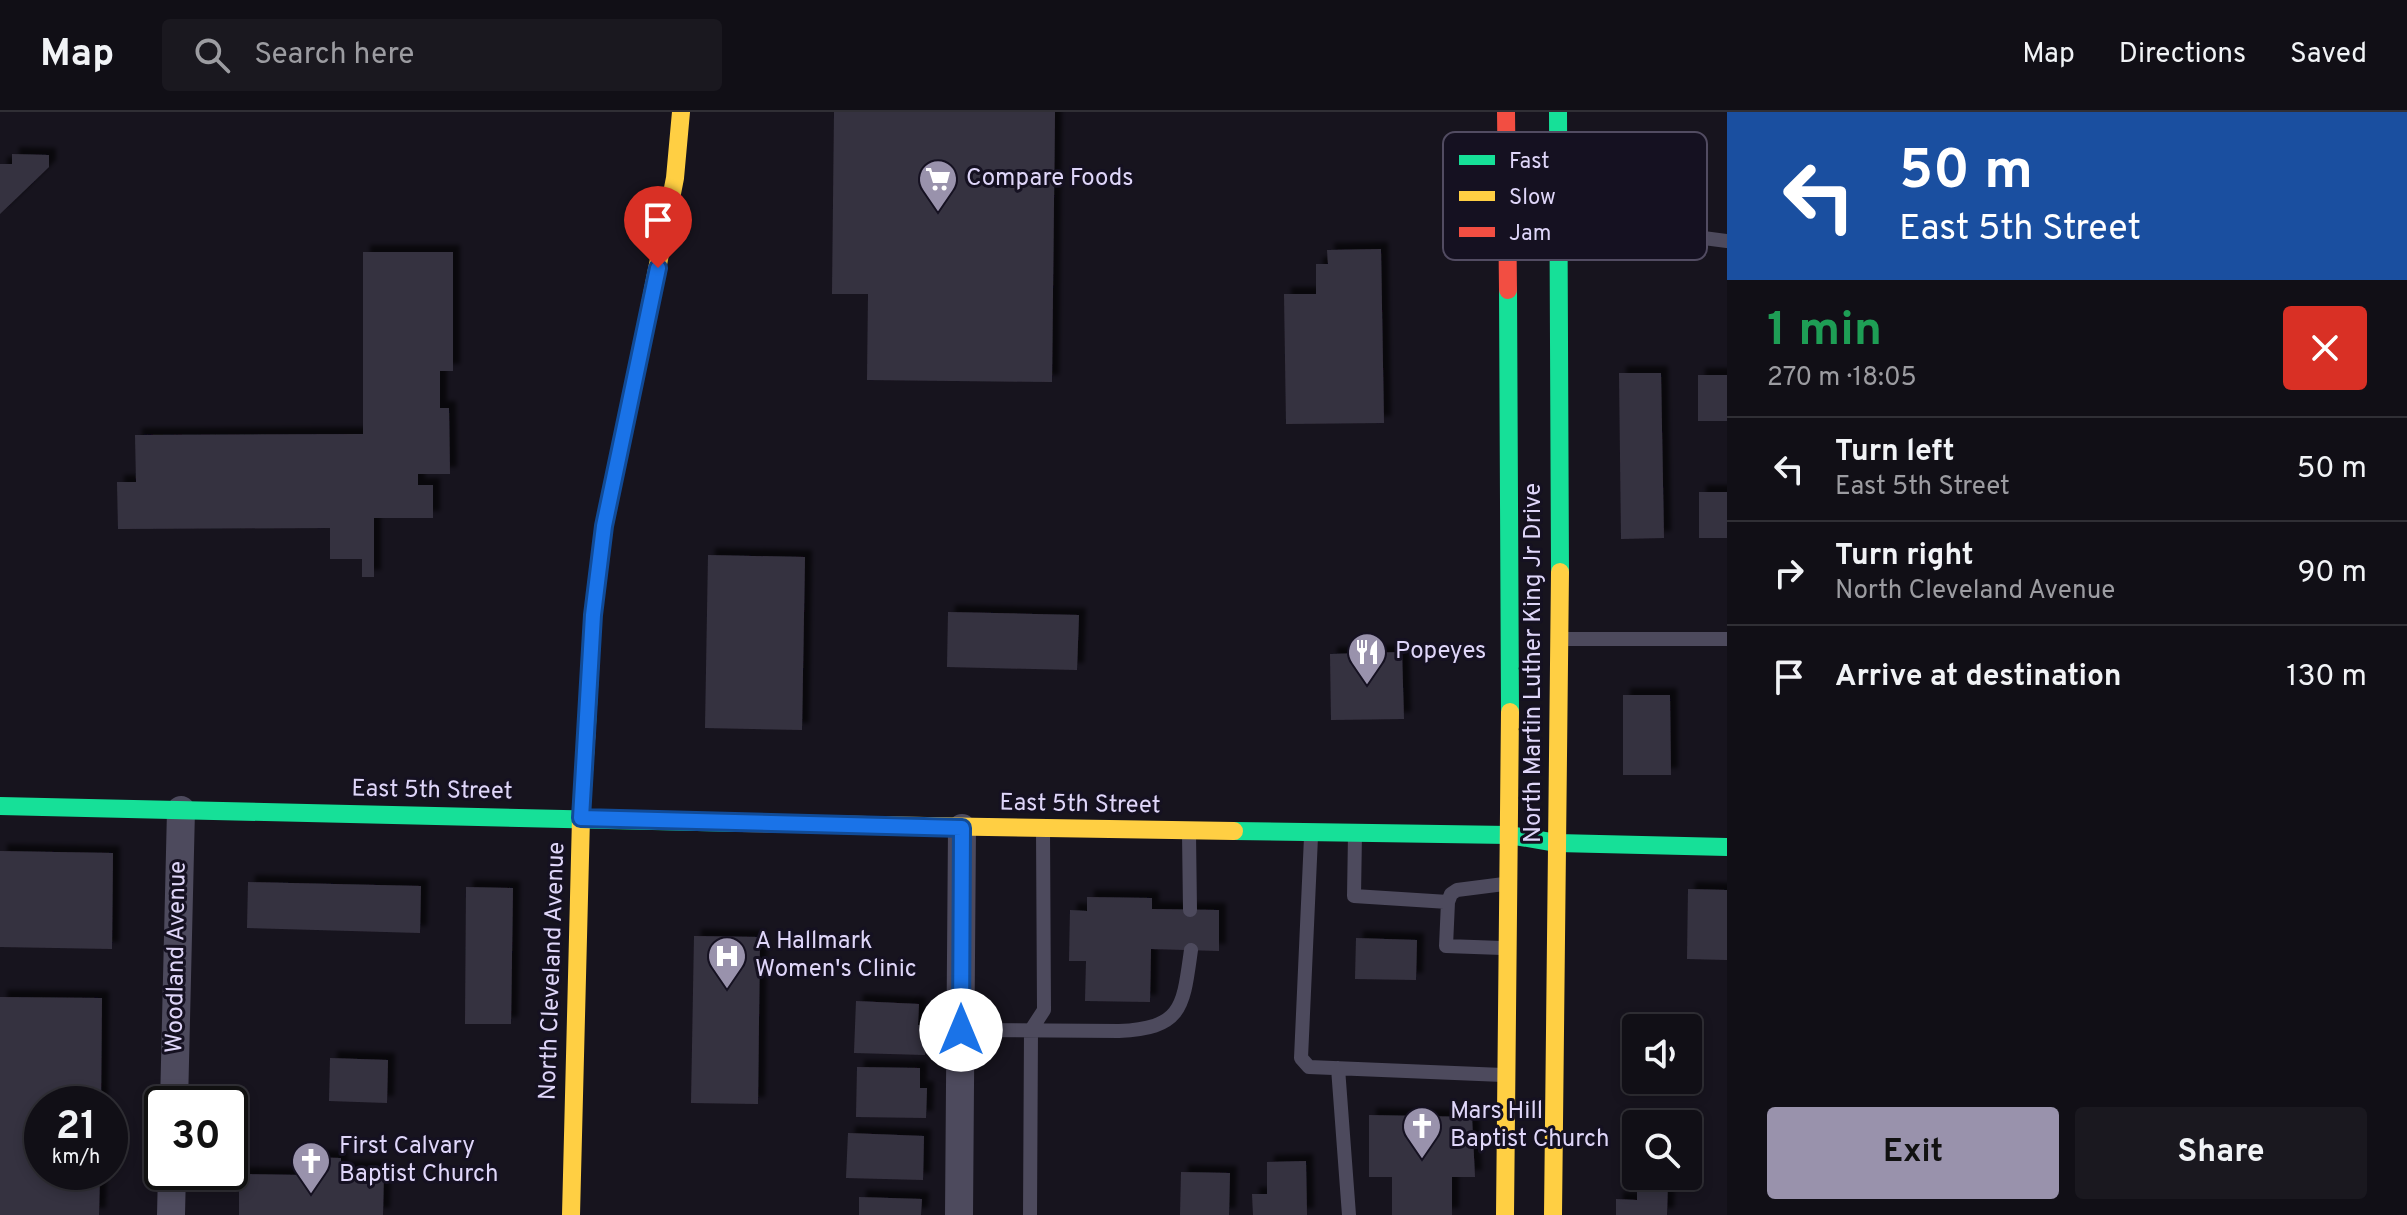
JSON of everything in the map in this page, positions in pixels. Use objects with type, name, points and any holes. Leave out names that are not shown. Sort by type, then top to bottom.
[{"type":"main road","name":"North Cleveland Avenue","points":[[571,1215],[581,818],[593,615],[604,526],[675,178],[681,112]]},
{"type":"main road","name":"North Martin Luther King Jr Drive","points":[[1506,112],[1506,132]]},
{"type":"main road","name":"North Martin Luther King Jr Drive","points":[[1558,112],[1558,132]]},
{"type":"main road","name":"North Martin Luther King Jr Drive","points":[[1505,1215],[1511,594],[1508,260]]},
{"type":"main road","name":"North Martin Luther King Jr Drive","points":[[1553,1215],[1559,639],[1557,260]]},
{"type":"main road","name":"East 5th Street","points":[[0,806],[962,828],[1509,835],[1557,843],[1727,847]]},
{"type":"street","name":"Woodland Avenue","points":[[174,1086],[181,810]]},
{"type":"street","points":[[959,1215],[962,828]]},
{"type":"street","points":[[171,1215],[172,1190]]},
{"type":"lane","points":[[1707,238],[1727,241]]},
{"type":"lane","points":[[1559,639],[1727,639]]},
{"type":"lane","points":[[1030,1215],[1031,1030],[1044,1010],[1043,829]]},
{"type":"lane","points":[[1189,831],[1190,910]]},
{"type":"lane","points":[[1311,832],[1301,1058],[1309,1067],[1506,1075]]},
{"type":"lane","points":[[1355,833],[1354,896],[1448,902]]},
{"type":"lane","points":[[1508,884],[1457,890],[1451,894],[1446,946],[1508,948]]},
{"type":"lane","points":[[961,1030],[1145,1030],[1165,1023],[1178,1009],[1186,988],[1191,950]]},
{"type":"lane","points":[[1338,1068],[1349,1215]]},
{"type":"building","points":[[834,112],[1055,112],[1052,382],[867,380],[868,294],[832,294]]},
{"type":"building","points":[[12,154],[49,155],[49,167],[0,214],[0,164],[12,164]]},
{"type":"building","points":[[1381,249],[1384,423],[1286,424],[1284,294],[1316,294],[1316,264],[1328,264],[1327,250]]},
{"type":"building","points":[[363,252],[453,252],[453,371],[440,371],[440,408],[449,408],[450,474],[418,474],[418,485],[433,485],[433,518],[374,518],[374,577],[362,577],[362,559],[330,559],[330,528],[118,529],[117,482],[136,482],[135,435],[363,434]]},
{"type":"building","points":[[1619,373],[1661,373],[1664,538],[1621,539]]},
{"type":"building","points":[[1698,375],[1727,375],[1727,421],[1698,421]]},
{"type":"building","points":[[1699,492],[1727,492],[1727,538],[1699,538]]},
{"type":"building","points":[[708,555],[805,557],[802,730],[705,728]]},
{"type":"building","points":[[948,612],[1079,615],[1077,670],[947,667]]},
{"type":"building","name":"Popeyes","points":[[1402,652],[1404,719],[1331,720],[1330,654]]},
{"type":"building","points":[[1623,695],[1670,695],[1671,775],[1623,775]]},
{"type":"building","points":[[0,851],[113,853],[112,949],[0,947]]},
{"type":"building","points":[[248,882],[421,886],[420,933],[247,928]]},
{"type":"building","points":[[466,887],[513,888],[511,1024],[465,1024]]},
{"type":"building","points":[[1688,889],[1727,890],[1727,960],[1687,959]]},
{"type":"building","points":[[1087,897],[1152,898],[1152,909],[1219,910],[1219,951],[1151,949],[1150,1002],[1085,1001],[1086,961],[1069,961],[1070,910],[1087,911]]},
{"type":"building","points":[[694,936],[760,937],[758,1104],[691,1103]]},
{"type":"building","points":[[1356,938],[1417,940],[1416,980],[1355,979]]},
{"type":"building","points":[[0,997],[102,998],[101,1086],[24,1086],[24,1190],[100,1190],[99,1215],[0,1215]]},
{"type":"building","points":[[856,1001],[919,1004],[918,1025],[927,1025],[925,1055],[854,1053]]},
{"type":"building","points":[[330,1058],[388,1060],[387,1103],[329,1101]]},
{"type":"building","points":[[857,1067],[920,1068],[920,1088],[927,1088],[926,1118],[856,1117]]},
{"type":"building","name":"Mars Hill Baptist Church","points":[[1369,1115],[1472,1117],[1475,1177],[1452,1177],[1452,1215],[1392,1215],[1392,1177],[1369,1177]]},
{"type":"building","points":[[848,1133],[924,1136],[923,1180],[846,1178]]},
{"type":"building","name":"First Calvary Baptist Church","points":[[303,1157],[341,1158],[341,1168],[384,1169],[383,1215],[239,1215],[239,1190],[248,1190],[248,1174],[303,1175]]},
{"type":"building","points":[[1306,1161],[1307,1215],[1253,1215],[1252,1194],[1267,1194],[1267,1162]]},
{"type":"building","points":[[1181,1172],[1230,1173],[1229,1215],[1180,1215]]},
{"type":"building","points":[[1637,1190],[1668,1190],[1667,1215],[1616,1215],[1616,1199],[1637,1200]]},
{"type":"building","points":[[859,1197],[922,1199],[921,1215],[859,1215]]},
{"type":"traffic: fast","points":[[1558,112],[1558,132]]},
{"type":"traffic: fast","points":[[1559,260],[1560,572]]},
{"type":"traffic: fast","points":[[1508,290],[1510,712]]},
{"type":"traffic: fast","points":[[587,725],[593,615],[604,526],[648,315]]},
{"type":"traffic: fast","points":[[0,806],[741,823]]},
{"type":"traffic: fast","points":[[1234,831],[1509,835],[1557,843],[1727,847]]},
{"type":"traffic: slow","points":[[648,315],[675,178],[681,112]]},
{"type":"traffic: slow","points":[[1553,1215],[1560,572]]},
{"type":"traffic: slow","points":[[1505,1215],[1510,712]]},
{"type":"traffic: slow","points":[[571,1215],[581,818],[587,725]]},
{"type":"traffic: slow","points":[[741,823],[1234,831]]},
{"type":"traffic: jam","points":[[1506,112],[1506,132]]},
{"type":"traffic: jam","points":[[1508,260],[1508,290]]},
{"type":"place","name":"Compare Foods","points":[[938,213]]},
{"type":"place","name":"Popeyes","points":[[1367,686]]},
{"type":"place","name":"A Hallmark Women's Clinic","points":[[727,990]]},
{"type":"place","name":"Mars Hill Baptist Church","points":[[1422,1160]]},
{"type":"place","name":"First Calvary Baptist Church","points":[[311,1195]]},
{"type":"route","points":[[658,268],[604,526],[593,615],[581,818],[962,828],[961,1030]]}]
